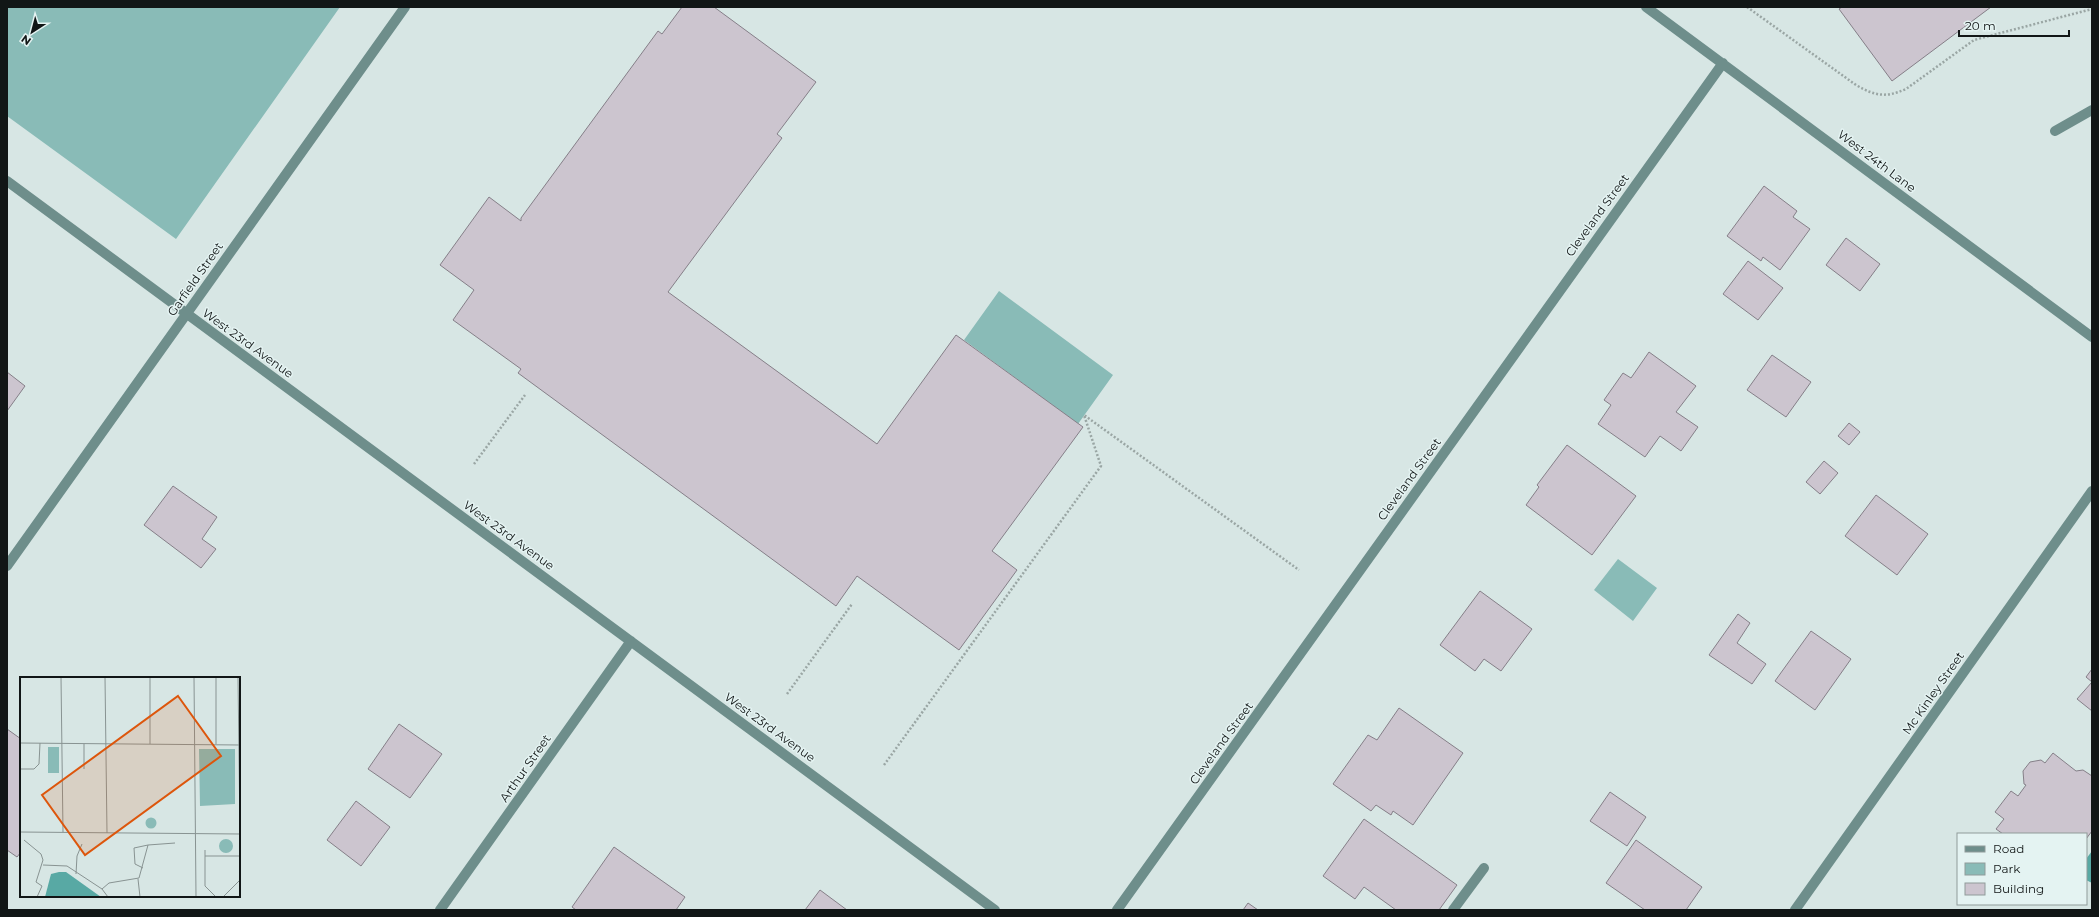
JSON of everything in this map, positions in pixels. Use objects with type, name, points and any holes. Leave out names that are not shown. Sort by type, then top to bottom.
[{"type":"street","name":"Garfield Street","points":[[7,566],[405,7]]},
{"type":"street","name":"West 24th Lane","points":[[1646,7],[2092,336]]},
{"type":"street","name":"Cleveland Street","points":[[1117,910],[1723,63]]},
{"type":"street","points":[[2055,131],[2092,110]]},
{"type":"street","name":"West 23rd Avenue","points":[[7,181],[995,910]]},
{"type":"street","name":"Mc Kinley Street","points":[[1795,910],[2092,491]]},
{"type":"street","name":"Arthur Street","points":[[440,910],[631,641]]},
{"type":"street","points":[[1453,910],[1484,868]]},
{"type":"path","points":[[1747,7],[1856,85],[1870,93],[1881,95],[1894,94],[1906,89],[1974,40],[2092,9]]},
{"type":"path","points":[[474,464],[525,395]]},
{"type":"path","points":[[884,765],[1101,466],[1084,415],[1299,570]]},
{"type":"path","points":[[787,694],[852,604]]},
{"type":"green space","points":[[7,7],[340,7],[176,239],[7,116]]},
{"type":"green space","points":[[999,291],[1113,375],[1078,424],[964,340]]},
{"type":"green space","points":[[1618,559],[1657,588],[1633,621],[1594,590]]},
{"type":"shaded area","points":[[2092,851],[2092,883],[2087,880],[2087,858]]},
{"type":"building","points":[[682,7],[714,7],[816,82],[777,134],[782,138],[668,292],[877,444],[956,335],[1083,427],[992,551],[1017,570],[959,650],[857,576],[836,606],[518,373],[521,369],[453,320],[474,290],[440,265],[489,197],[521,221],[521,218],[658,31],[662,34]]},
{"type":"building","points":[[1842,7],[1991,7],[1892,81],[1839,9]]},
{"type":"building","points":[[1764,186],[1797,211],[1793,217],[1810,229],[1780,270],[1763,257],[1761,261],[1727,236]]},
{"type":"building","points":[[1846,238],[1880,264],[1860,291],[1826,265]]},
{"type":"building","points":[[1748,261],[1783,288],[1758,320],[1723,294]]},
{"type":"building","points":[[1649,352],[1696,386],[1676,412],[1698,427],[1681,451],[1660,436],[1645,457],[1598,424],[1611,405],[1604,400],[1623,373],[1631,378]]},
{"type":"building","points":[[1772,355],[1811,382],[1786,417],[1747,390]]},
{"type":"building","points":[[7,372],[25,386],[7,411]]},
{"type":"building","points":[[1849,423],[1860,432],[1849,445],[1838,436]]},
{"type":"building","points":[[1567,445],[1636,496],[1592,555],[1526,505],[1539,487],[1537,485]]},
{"type":"building","points":[[1824,461],[1838,473],[1820,494],[1806,482]]},
{"type":"building","points":[[173,486],[217,517],[202,539],[216,549],[201,568],[144,525]]},
{"type":"building","points":[[1876,495],[1928,534],[1897,575],[1845,536]]},
{"type":"building","points":[[1480,591],[1532,629],[1501,671],[1484,659],[1475,671],[1440,645]]},
{"type":"building","points":[[1738,614],[1750,623],[1737,643],[1766,664],[1752,684],[1709,655]]},
{"type":"building","points":[[1811,631],[1851,659],[1815,710],[1775,681]]},
{"type":"building","points":[[2092,669],[2092,682],[2086,677]]},
{"type":"building","points":[[2092,682],[2092,711],[2077,699]]},
{"type":"building","points":[[1399,708],[1463,753],[1413,825],[1393,811],[1391,815],[1376,805],[1371,811],[1333,784],[1368,735],[1377,740]]},
{"type":"building","points":[[399,724],[442,754],[410,798],[368,769]]},
{"type":"building","points":[[7,729],[20,738],[20,853],[17,857],[7,850]]},
{"type":"building","points":[[2053,753],[2076,771],[2083,770],[2092,776],[2092,831],[2087,838],[2087,833],[2002,833],[1996,829],[2004,819],[1995,812],[2011,791],[2018,796],[2026,785],[2024,784],[2023,771],[2030,762],[2041,760],[2045,763]]},
{"type":"building","points":[[1610,792],[1646,817],[1627,846],[1590,821]]},
{"type":"building","points":[[356,801],[390,827],[361,866],[327,840]]},
{"type":"building","points":[[1364,819],[1457,885],[1439,910],[1396,910],[1364,887],[1355,899],[1323,876]]},
{"type":"building","points":[[1636,840],[1702,887],[1686,910],[1645,910],[1606,883]]},
{"type":"building","points":[[614,847],[685,897],[676,910],[576,910],[572,907]]},
{"type":"building","points":[[820,890],[847,910],[805,910]]},
{"type":"building","points":[[1248,903],[1258,910],[1243,910]]}]
